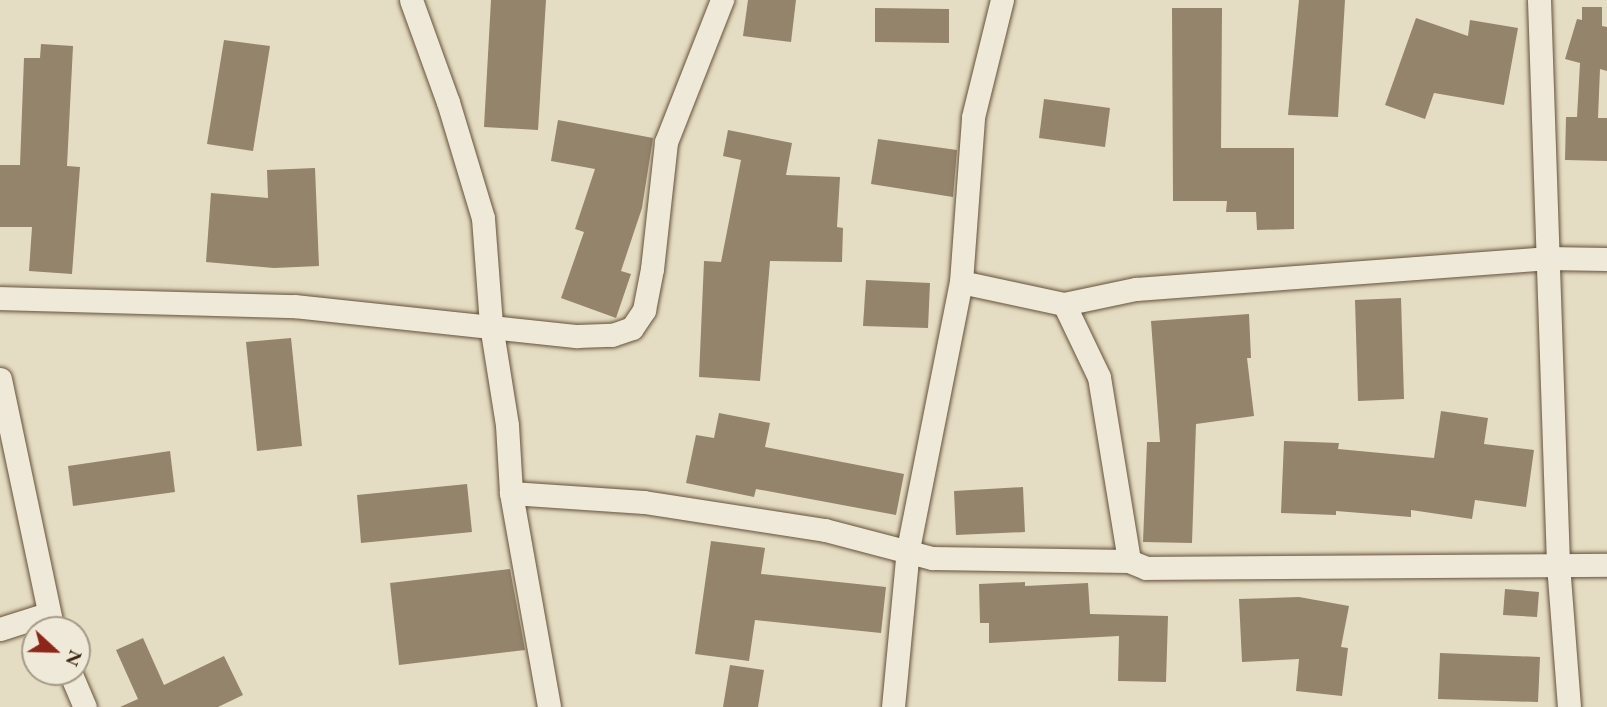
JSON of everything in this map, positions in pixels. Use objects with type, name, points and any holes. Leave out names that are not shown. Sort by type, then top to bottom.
[{"type":"street","points":[[411,0],[483,218],[491,325],[508,425],[511,493],[549,707]]},
{"type":"street","points":[[0,298],[294,306],[577,336],[612,335],[632,328],[644,310],[652,270],[666,142],[722,0]]},
{"type":"street","points":[[893,707],[908,549],[961,282],[972,117],[1002,0]]},
{"type":"street","points":[[1539,0],[1558,564],[1569,707]]},
{"type":"street","points":[[961,282],[1064,304],[1136,289],[1546,258],[1607,259]]},
{"type":"street","points":[[1064,304],[1099,377],[1129,561]]},
{"type":"street","points":[[0,379],[49,616]]},
{"type":"street","points":[[511,493],[644,502],[825,530],[908,549],[932,558],[1129,561],[1146,568],[1607,565]]},
{"type":"street","points":[[0,629],[21,626]]},
{"type":"street","points":[[77,686],[85,707]]},
{"type":"building","points":[[491,0],[546,0],[538,130],[484,127]]},
{"type":"building","points":[[748,0],[796,0],[791,42],[743,36]]},
{"type":"building","points":[[1299,0],[1345,0],[1338,117],[1288,115]]},
{"type":"building","points":[[1582,7],[1602,7],[1602,26],[1607,27],[1607,71],[1600,69],[1598,118],[1607,118],[1607,161],[1565,160],[1566,117],[1577,117],[1580,63],[1565,59],[1577,19],[1582,20]]},
{"type":"building","points":[[875,8],[949,9],[949,43],[875,42]]},
{"type":"building","points":[[1172,8],[1222,8],[1221,148],[1294,148],[1294,229],[1257,230],[1256,212],[1226,212],[1227,201],[1173,201]]},
{"type":"building","points":[[1416,18],[1468,36],[1470,20],[1518,28],[1504,105],[1434,93],[1425,119],[1385,105]]},
{"type":"building","points":[[224,40],[270,46],[253,151],[207,144]]},
{"type":"building","points":[[41,44],[73,46],[67,166],[80,167],[72,274],[29,271],[32,227],[0,227],[0,165],[20,165],[24,58],[40,58]]},
{"type":"building","points":[[1044,99],[1110,108],[1105,147],[1039,138]]},
{"type":"building","points":[[558,120],[653,138],[642,208],[621,271],[631,274],[616,318],[561,298],[584,232],[575,229],[595,169],[551,161]]},
{"type":"building","points":[[728,130],[792,143],[786,175],[840,177],[837,227],[843,228],[842,262],[770,261],[760,381],[699,377],[704,261],[721,262],[741,160],[723,156]]},
{"type":"building","points":[[878,139],[957,150],[953,197],[871,184]]},
{"type":"building","points":[[315,168],[319,266],[274,268],[206,262],[211,193],[268,198],[267,170]]},
{"type":"building","points":[[866,280],[930,283],[928,328],[863,326]]},
{"type":"building","points":[[1401,298],[1404,399],[1358,401],[1355,300]]},
{"type":"building","points":[[1249,314],[1251,358],[1247,358],[1254,416],[1196,424],[1192,543],[1143,542],[1147,442],[1160,442],[1151,321]]},
{"type":"building","points":[[291,338],[302,446],[257,451],[246,342]]},
{"type":"building","points":[[1441,411],[1488,418],[1484,444],[1534,450],[1526,507],[1475,500],[1472,519],[1411,510],[1411,517],[1336,511],[1336,515],[1281,513],[1284,441],[1339,443],[1338,449],[1434,458]]},
{"type":"building","points":[[719,413],[770,423],[765,447],[904,474],[896,515],[756,489],[754,497],[686,483],[696,435],[714,438]]},
{"type":"building","points":[[170,451],[175,492],[73,506],[68,466]]},
{"type":"building","points":[[467,484],[472,532],[361,543],[357,495]]},
{"type":"building","points":[[1023,487],[1025,532],[956,535],[954,491]]},
{"type":"building","points":[[711,541],[765,548],[761,574],[886,587],[881,633],[755,620],[749,661],[695,654]]},
{"type":"building","points":[[510,569],[525,650],[399,665],[390,583]]},
{"type":"building","points":[[1025,582],[1025,586],[1088,583],[1090,614],[1168,616],[1166,682],[1118,681],[1119,636],[989,643],[989,623],[980,623],[979,584]]},
{"type":"building","points":[[1505,589],[1539,592],[1537,617],[1503,615]]},
{"type":"building","points":[[1299,597],[1349,606],[1341,647],[1348,648],[1342,696],[1296,691],[1299,659],[1242,662],[1239,599]]},
{"type":"building","points":[[143,638],[164,685],[224,656],[243,695],[218,707],[120,707],[138,699],[116,650]]},
{"type":"building","points":[[1440,653],[1540,657],[1538,702],[1438,699]]},
{"type":"building","points":[[730,665],[764,670],[758,707],[723,707]]}]
